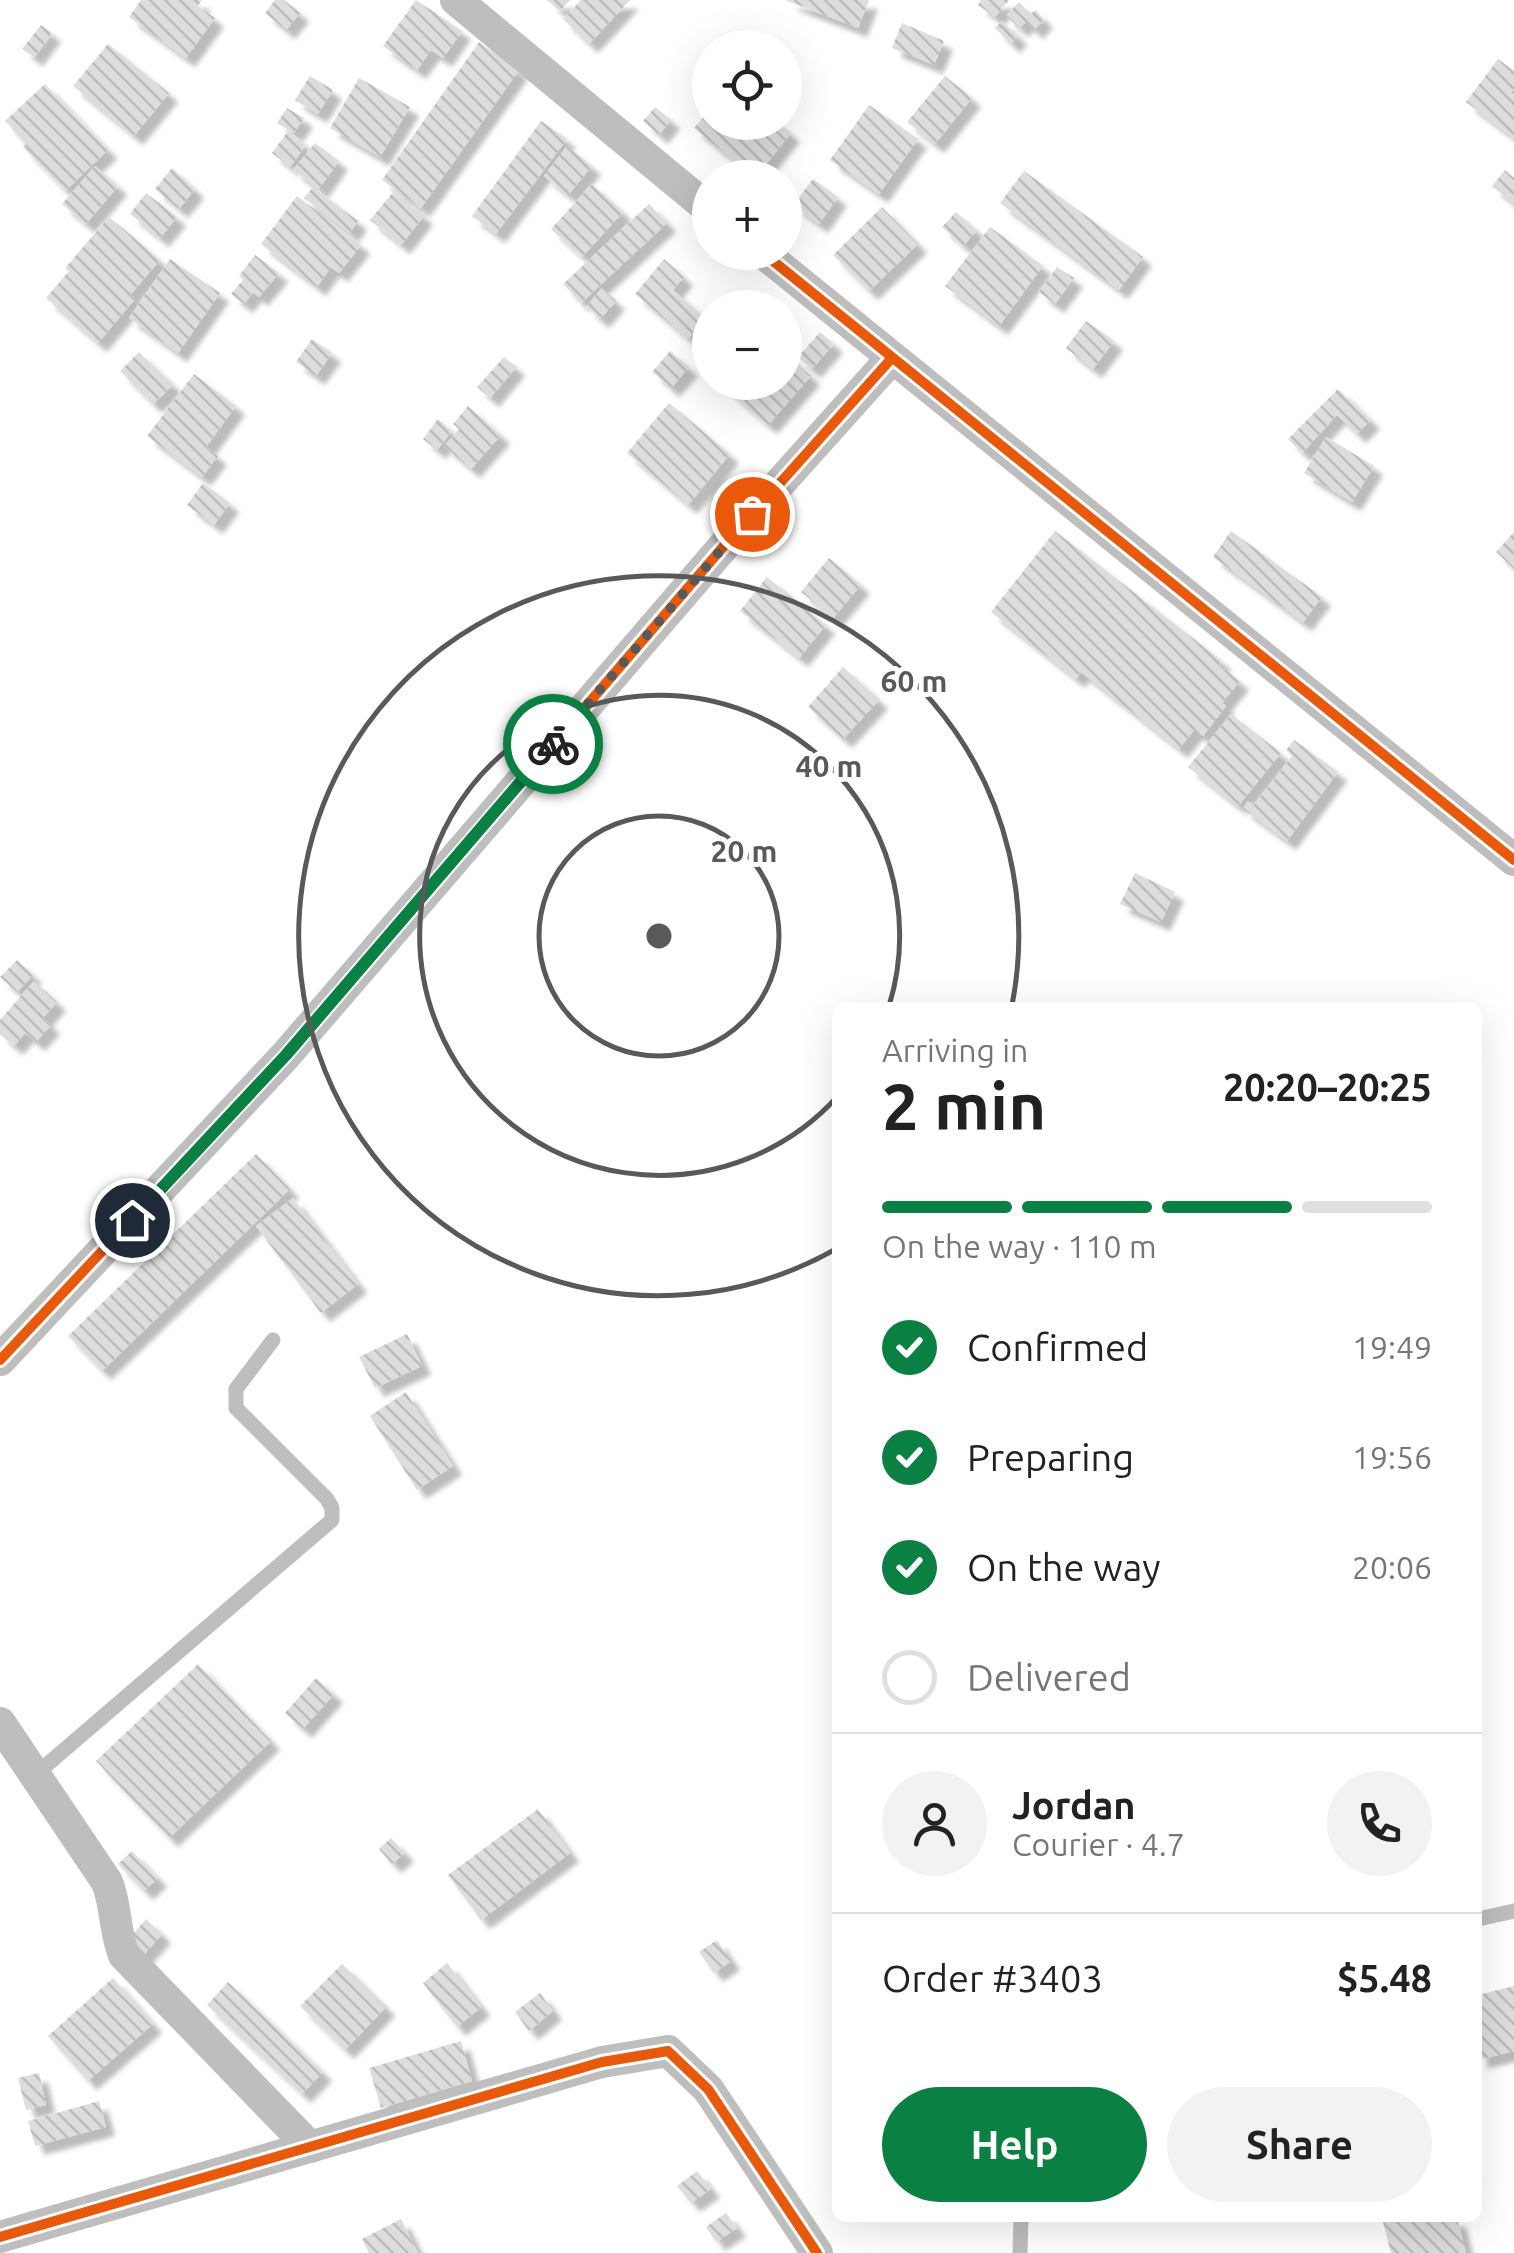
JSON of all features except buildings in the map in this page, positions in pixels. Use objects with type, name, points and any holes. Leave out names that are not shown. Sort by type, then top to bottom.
[{"type":"street","points":[[456,0],[692,195]]},
{"type":"street","points":[[784,270],[1514,860]]},
{"type":"street","points":[[0,1360],[286,1055],[729,540],[891,359]]},
{"type":"street","points":[[0,1723],[107,1882],[114,1900],[117,1940],[124,1956],[310,2147]]},
{"type":"street","points":[[0,2237],[602,2062],[668,2051],[708,2089],[817,2253]]},
{"type":"lane","points":[[35,1775],[332,1520],[327,1499],[236,1408],[236,1389],[273,1340]]},
{"type":"lane","points":[[1482,1918],[1514,1911]]},
{"type":"lane","points":[[1020,2253],[1021,2222]]},
{"type":"cycle path","points":[[784,270],[1514,860]]},
{"type":"cycle path","points":[[0,1360],[286,1055],[729,540],[891,359]]},
{"type":"cycle path","points":[[0,2237],[602,2062],[668,2051],[708,2089],[817,2253]]},
{"type":"way so far","points":[[553,744],[752,514]]},
{"type":"route","points":[[132,1220],[286,1055],[553,744]]}]
